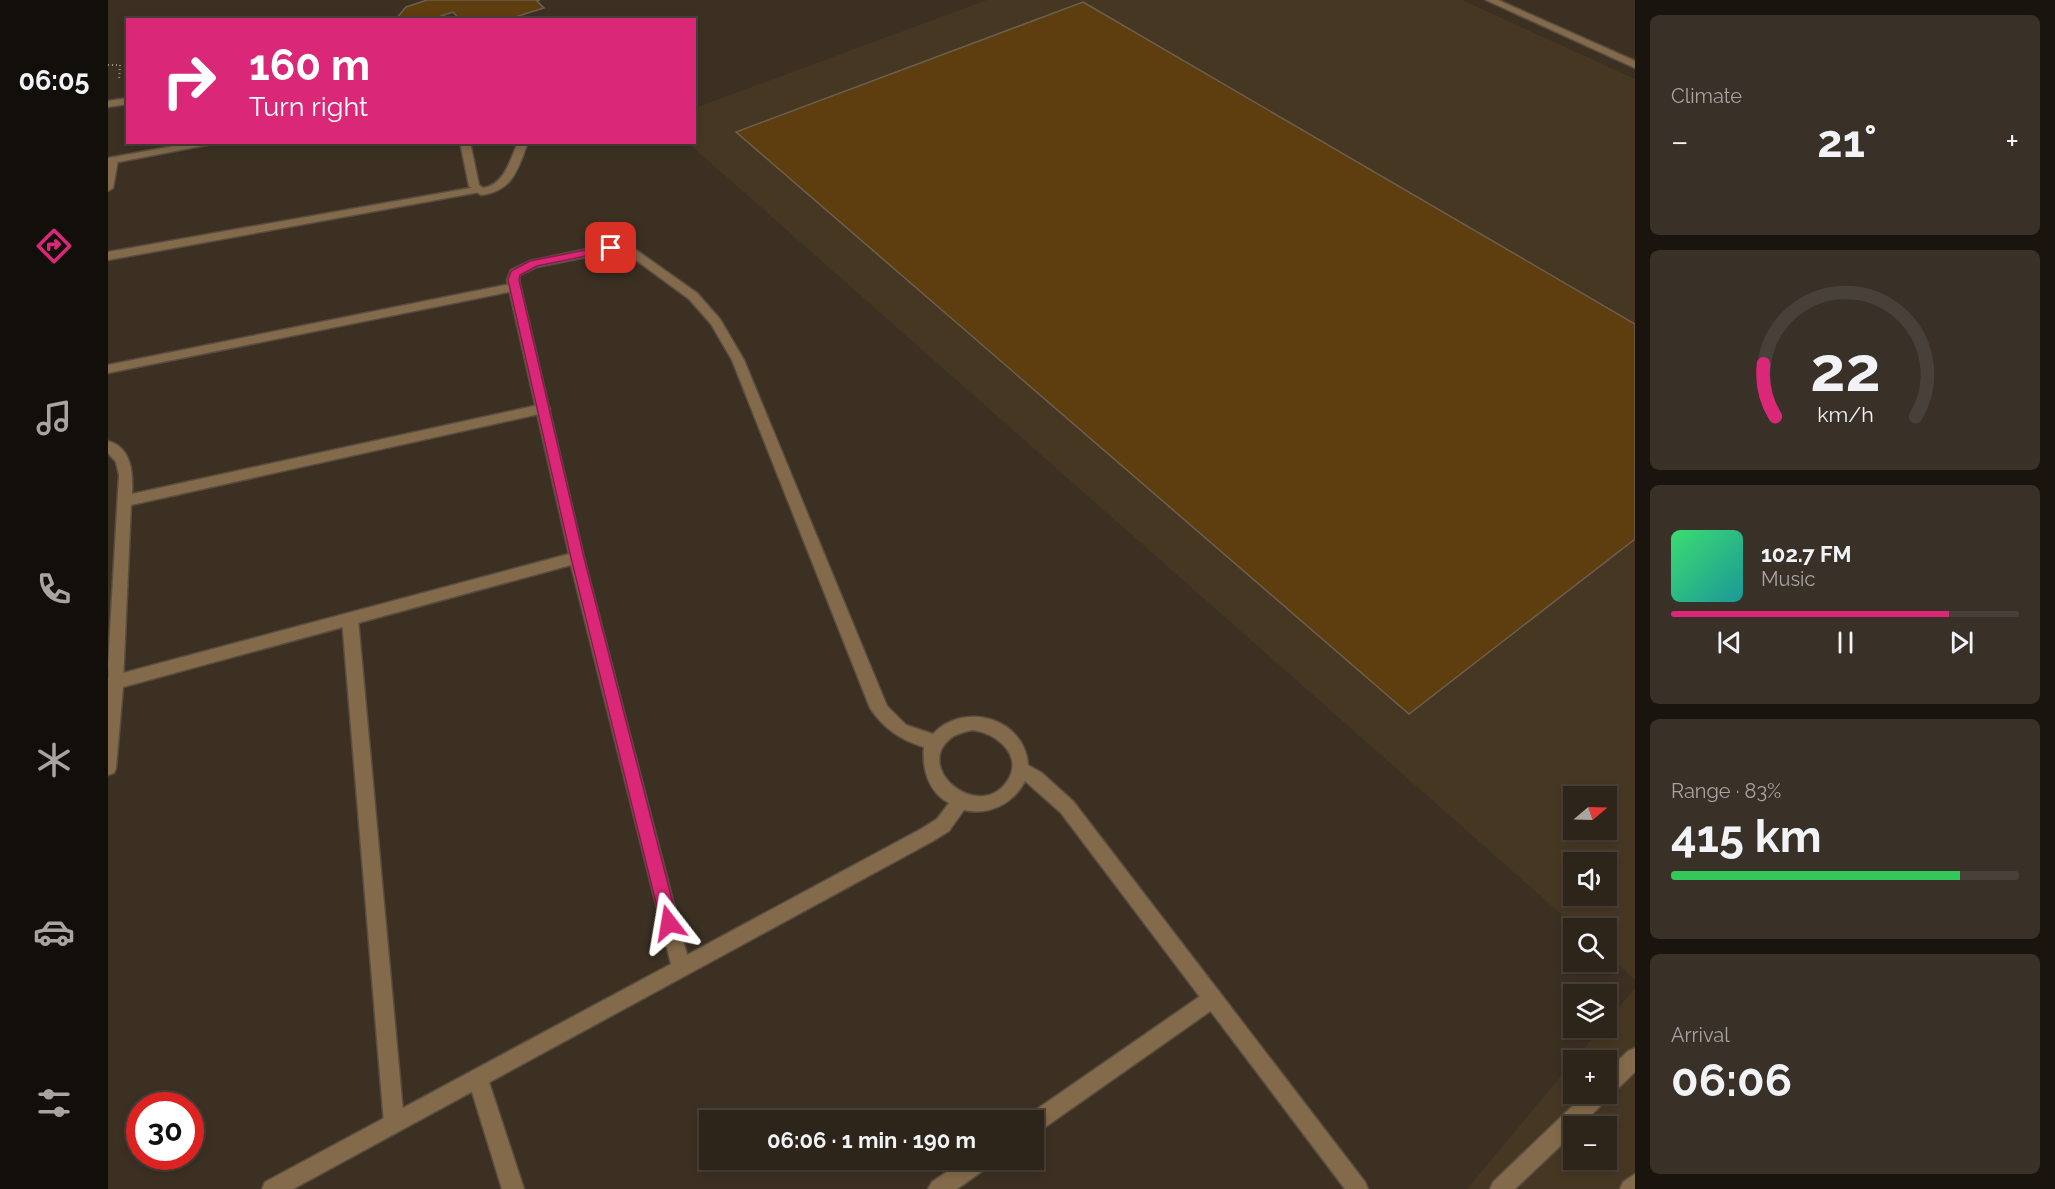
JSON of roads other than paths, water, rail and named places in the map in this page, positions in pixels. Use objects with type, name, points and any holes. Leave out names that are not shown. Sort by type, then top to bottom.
[{"type":"street","points":[[1491,0],[1635,65]]},
{"type":"street","points":[[108,104],[126,101]]},
{"type":"street","points":[[108,188],[111,160],[206,144]]},
{"type":"street","points":[[465,144],[476,190]]},
{"type":"street","points":[[108,256],[476,190],[488,192],[504,183],[522,144]]},
{"type":"street","points":[[681,968],[578,558],[513,280],[515,273],[534,264],[620,247],[634,252],[693,296],[705,308],[728,340],[738,360],[876,703],[891,724],[904,733],[935,742]]},
{"type":"street","points":[[108,369],[515,287]]},
{"type":"street","points":[[124,501],[543,409]]},
{"type":"street","points":[[108,446],[119,454],[125,463],[108,768]]},
{"type":"street","points":[[111,683],[578,558]]},
{"type":"street","points":[[350,619],[394,1123]]},
{"type":"street","points":[[972,723],[988,725],[1002,732],[1012,742],[1019,756],[1020,770],[1016,783],[1006,794],[993,802],[977,804],[961,801],[947,794],[936,782],[931,769],[930,755],[935,742],[944,732],[958,725],[972,723]]},
{"type":"street","points":[[1020,770],[1036,778],[1067,807],[1358,1189]]},
{"type":"street","points":[[272,1189],[927,835],[943,825],[961,801]]},
{"type":"street","points":[[1044,1116],[1212,998]]},
{"type":"street","points":[[1617,1075],[1635,1058]]},
{"type":"street","points":[[478,1079],[513,1189]]},
{"type":"street","points":[[1500,1189],[1589,1104]]},
{"type":"street","points":[[939,1189],[967,1170]]},
{"type":"street","points":[[1630,1189],[1635,1184]]}]
